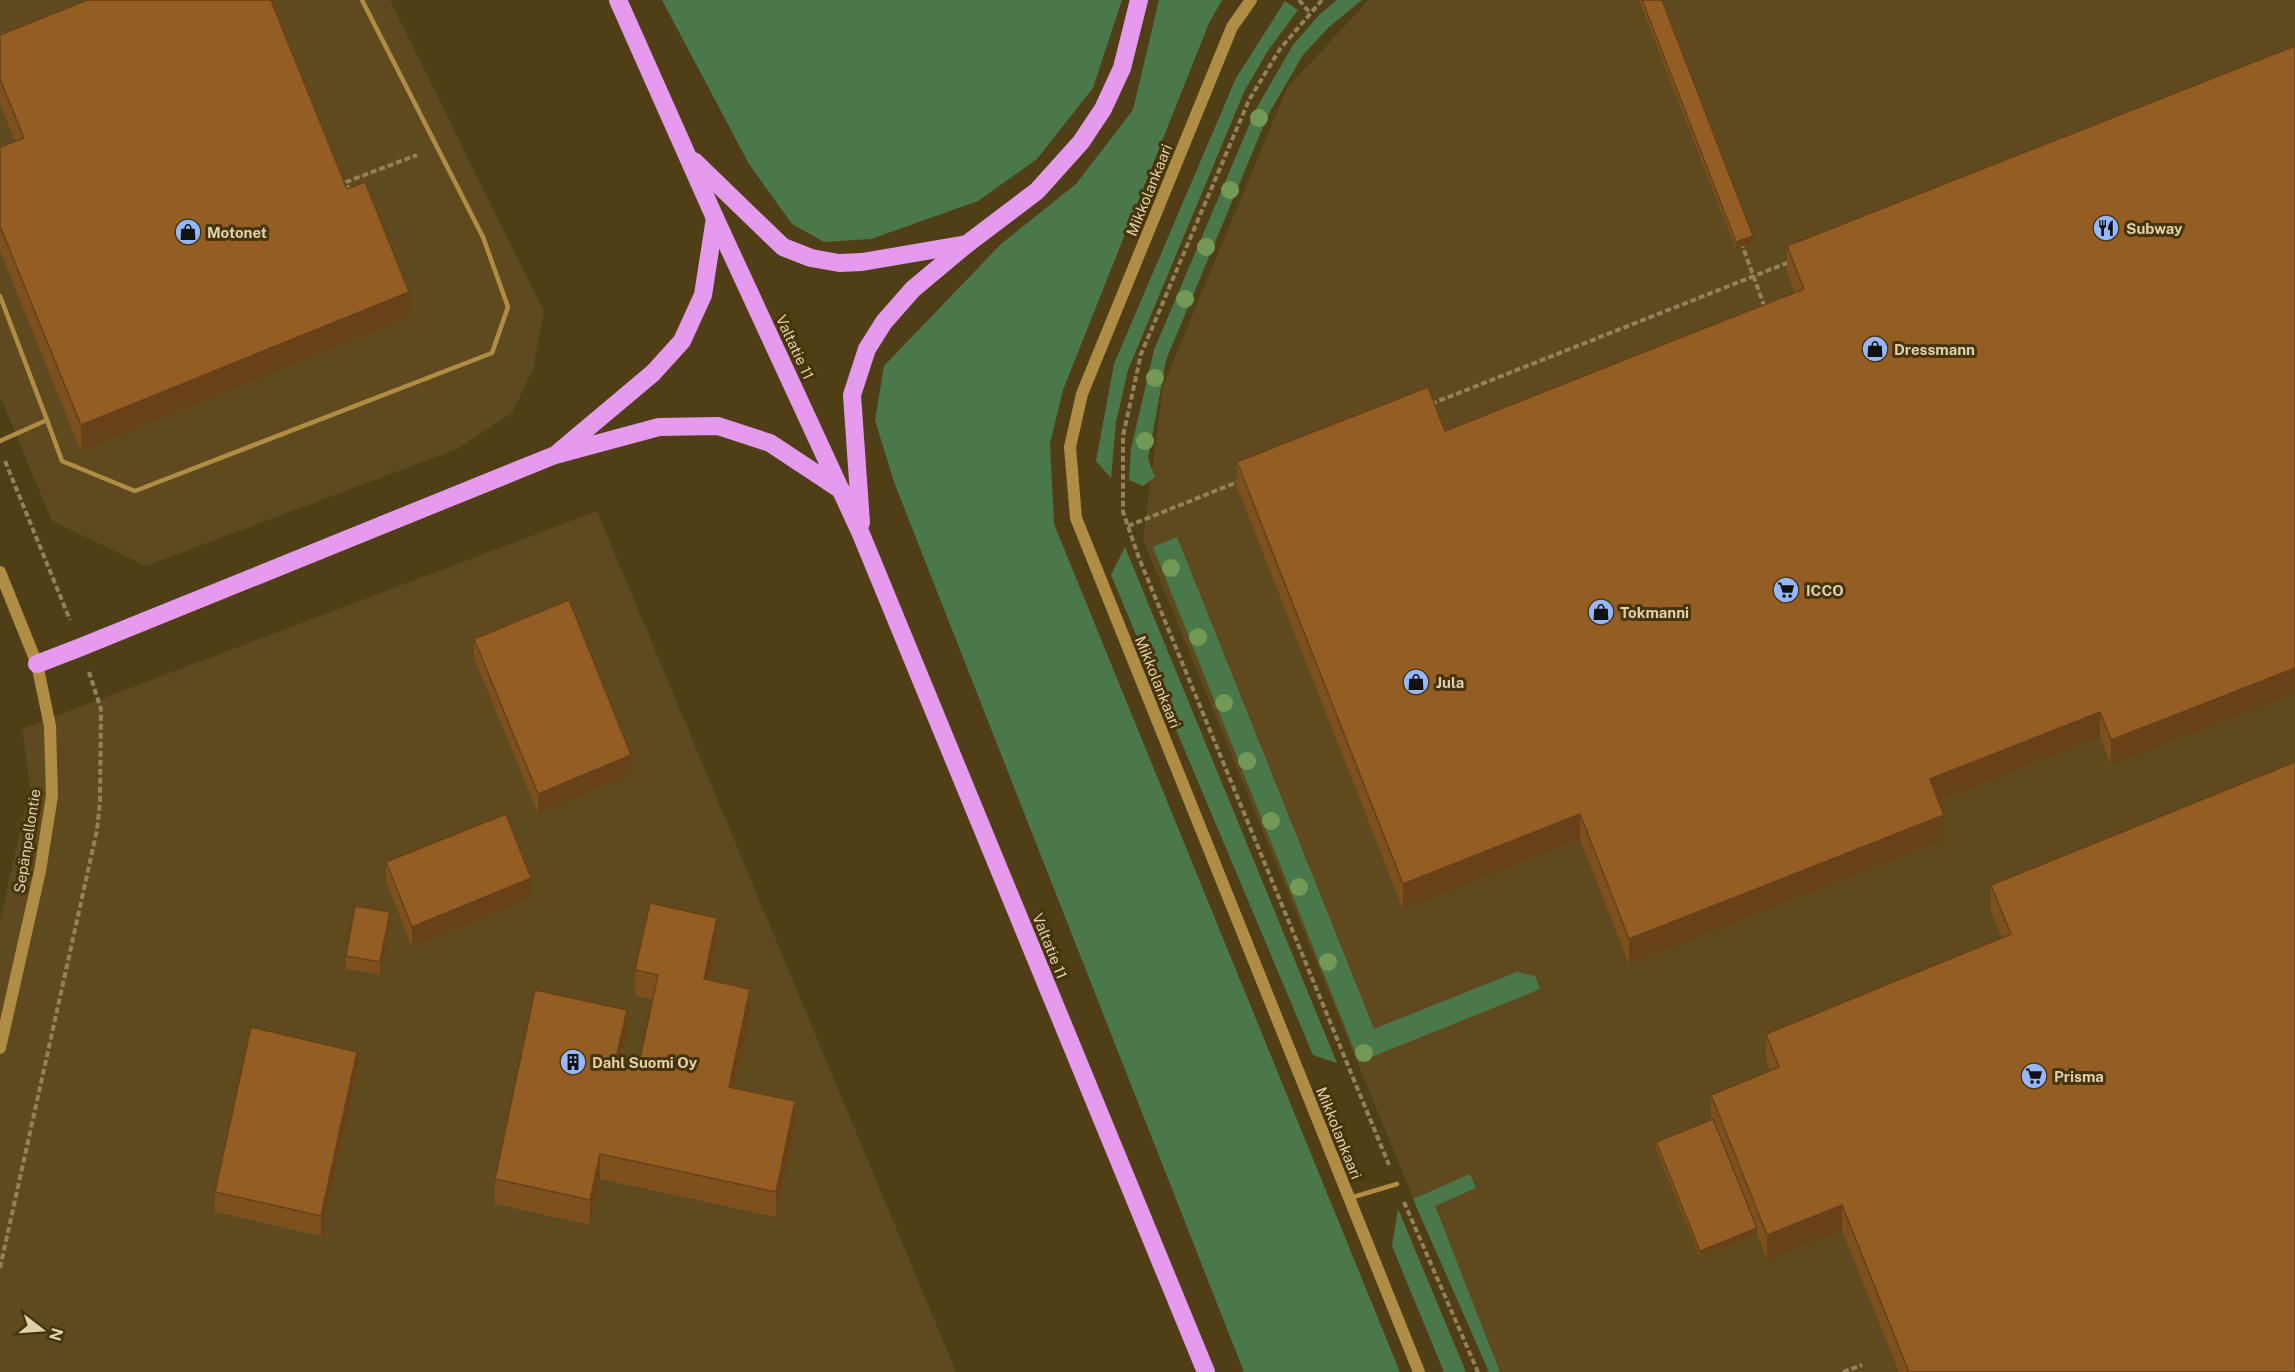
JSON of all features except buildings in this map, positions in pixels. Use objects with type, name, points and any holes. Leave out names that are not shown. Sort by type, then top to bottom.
[{"type":"highway","points":[[618,0],[687,153],[783,247],[811,258],[838,263],[862,262],[967,244]]},
{"type":"highway","points":[[861,534],[852,395],[867,349],[884,322],[913,289],[967,244],[1037,191],[1081,142],[1103,109],[1122,68],[1139,0]]},
{"type":"highway","name":"Valtatie 11","points":[[687,153],[861,534],[1206,1372]]},
{"type":"highway","points":[[555,455],[653,373],[682,341],[703,296],[715,218]]},
{"type":"highway","points":[[37,664],[555,455],[659,427],[718,426],[770,443],[842,491]]},
{"type":"street","name":"Mikkolankaari","points":[[1251,0],[1232,27],[1082,394],[1070,447],[1076,518],[1419,1372]]},
{"type":"street","name":"Sepänpellontie","points":[[0,572],[37,664],[50,726],[51,796],[40,871],[0,1048]]},
{"type":"lane","points":[[0,296],[62,461],[135,491],[492,353],[508,307],[483,237],[362,0]]},
{"type":"lane","points":[[0,441],[47,420]]},
{"type":"lane","points":[[1350,1199],[1397,1184]]},
{"type":"path","points":[[1299,0],[1310,13]]},
{"type":"path","points":[[1322,0],[1280,49],[1249,100],[1141,354],[1123,435],[1124,512],[1139,558],[1397,1184],[1478,1372]]},
{"type":"path","points":[[353,199],[346,182],[437,147]]},
{"type":"path","points":[[1737,233],[1766,310]]},
{"type":"path","points":[[1428,405],[1797,259]]},
{"type":"path","points":[[1128,526],[1246,479]]},
{"type":"path","points":[[1843,1372],[1862,1365]]},
{"type":"shaded area","points":[[0,0],[390,0],[544,312],[533,369],[512,413],[457,449],[146,566],[52,521],[0,396]]},
{"type":"shaded area","points":[[1369,0],[2295,0],[2295,1372],[1489,1372],[1420,1215],[1143,539],[1163,386],[1287,88]]},
{"type":"shaded area","points":[[597,511],[956,1372],[0,1372],[0,921],[30,786],[22,729]]},
{"type":"green space","points":[[662,0],[1122,0],[1093,88],[1037,159],[978,201],[871,239],[824,242],[792,224],[749,164]]},
{"type":"green space","points":[[1159,0],[1222,0],[1209,23],[1063,390],[1050,443],[1054,524],[1400,1372],[1244,1372],[894,482],[875,420],[884,366],[1001,244],[1076,184],[1133,110]]},
{"type":"green space","points":[[1337,0],[1362,0],[1329,27],[1303,55],[1268,115],[1166,360],[1148,459],[1155,477],[1143,486],[1129,480],[1131,449],[1154,350],[1256,109],[1293,45],[1319,15]]},
{"type":"green space","points":[[1285,1],[1298,10],[1267,52],[1244,92],[1128,370],[1116,422],[1111,478],[1096,461],[1114,364],[1236,78]]},
{"type":"green space","points":[[1177,537],[1374,1029],[1517,972],[1535,976],[1540,989],[1359,1062],[1153,547]]},
{"type":"green space","points":[[1125,547],[1337,1063],[1313,1055],[1111,575]]},
{"type":"green space","points":[[1470,1174],[1476,1188],[1435,1206],[1500,1372],[1489,1372],[1413,1199]]},
{"type":"green space","points":[[1398,1209],[1466,1372],[1444,1372],[1392,1246]]},
{"type":"place","name":"Subway","points":[[2106,228]]},
{"type":"place","name":"Motonet","points":[[188,232]]},
{"type":"place","name":"Dressmann","points":[[1875,349]]},
{"type":"place","name":"ICCO","points":[[1786,590]]},
{"type":"place","name":"Tokmanni","points":[[1601,612]]},
{"type":"place","name":"Jula","points":[[1416,682]]},
{"type":"place","name":"Dahl Suomi Oy","points":[[573,1062]]},
{"type":"place","name":"Prisma","points":[[2034,1076]]}]
